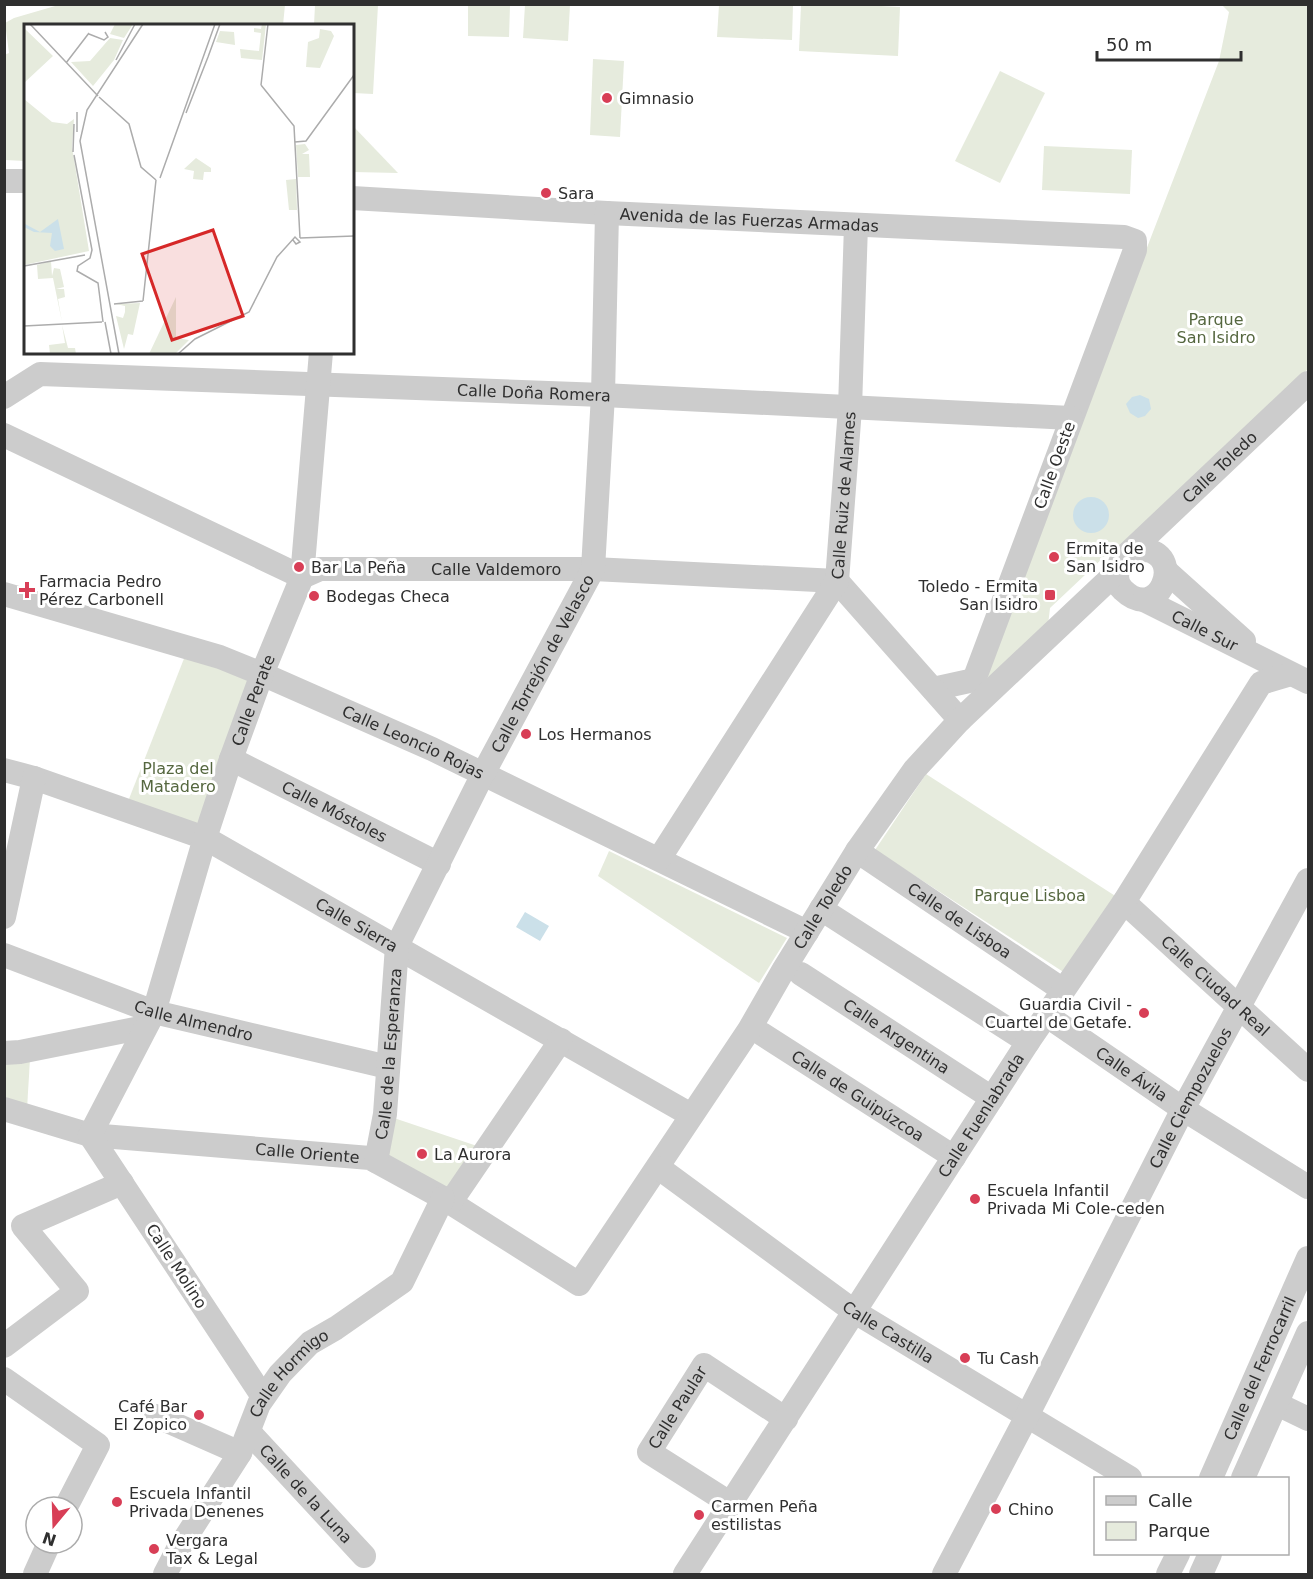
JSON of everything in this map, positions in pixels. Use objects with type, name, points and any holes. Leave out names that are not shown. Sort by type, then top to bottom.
[{"type":"street","points":[[4,181],[24,181]]},
{"type":"street","name":"Avenida de las Fuerzas Armadas","points":[[354,198],[607,213],[1124,237],[1135,241],[1135,250]]},
{"type":"street","name":"Calle Torrejón de Velasco","points":[[397,946],[483,774],[593,569],[603,395],[607,213]]},
{"type":"street","name":"Calle Ruiz de Alarnes","points":[[659,859],[837,581],[850,408],[856,225]]},
{"type":"street","name":"Calle Oeste","points":[[981,687],[1071,418],[1135,250]]},
{"type":"street","name":"Calle Perate","points":[[90,1135],[149,1019],[231,759],[262,674],[302,577],[321,354]]},
{"type":"street","name":"Calle Doña Romera","points":[[4,397],[40,363],[320,386],[603,395],[1071,418]]},
{"type":"street","name":"Calle Toledo","points":[[1132,552],[1308,383]]},
{"type":"street","points":[[4,435],[302,577]]},
{"type":"street","points":[[1147,550],[1159,557],[1166,571],[1165,584],[1161,590],[1144,600],[1130,597],[1119,587],[1116,573],[1121,560],[1132,552],[1147,550]]},
{"type":"street","name":"Calle Valdemoro","points":[[302,577],[320,568],[593,569],[837,581]]},
{"type":"street","name":"Calle Sur","points":[[1166,571],[1266,661]]},
{"type":"street","name":"Calle Toledo","points":[[579,1284],[749,1030],[857,851],[915,769],[960,720],[981,687],[1116,573]]},
{"type":"street","points":[[837,581],[960,720]]},
{"type":"street","name":"Calle Leoncio Rojas","points":[[4,594],[220,657],[262,674],[432,749],[807,932]]},
{"type":"street","name":"Calle Sur","points":[[1144,600],[1300,678]]},
{"type":"street","name":"Calle Fuenlabrada","points":[[685,1575],[1028,1042],[1124,902],[1261,683],[1300,678]]},
{"type":"street","points":[[933,689],[981,687]]},
{"type":"street","name":"Calle Móstoles","points":[[231,759],[439,864]]},
{"type":"street","name":"Calle Sierra","points":[[4,770],[34,778],[205,838],[691,1115]]},
{"type":"street","points":[[4,917],[34,778]]},
{"type":"street","name":"Calle de Lisboa","points":[[857,851],[1063,990]]},
{"type":"street","name":"Calle Ciempozuelos","points":[[944,1575],[1183,1109],[1308,880]]},
{"type":"street","name":"Calle Ciudad Real","points":[[1124,902],[1308,1070]]},
{"type":"street","points":[[821,909],[1028,1042]]},
{"type":"street","name":"Calle de la Esperanza","points":[[376,1161],[385,1114],[397,946]]},
{"type":"street","name":"Calle Almendro","points":[[4,955],[149,1019],[388,1067]]},
{"type":"street","name":"Calle Argentina","points":[[801,974],[992,1098]]},
{"type":"street","name":"Calle Ávila","points":[[1046,1015],[1183,1109],[1308,1187]]},
{"type":"street","points":[[4,1053],[20,1052],[149,1019]]},
{"type":"street","name":"Calle de Guipúzcoa","points":[[762,1034],[954,1157]]},
{"type":"street","name":"Calle Hormigo","points":[[165,1575],[177,1551],[244,1443],[263,1397],[280,1374],[310,1343],[346,1322],[402,1282],[446,1201],[561,1040]]},
{"type":"street","name":"Calle Oriente","points":[[4,1109],[90,1135],[370,1158],[446,1201],[579,1284]]},
{"type":"street","name":"Calle Molino","points":[[90,1135],[263,1397]]},
{"type":"street","name":"Calle Castilla","points":[[658,1168],[855,1312],[1127,1477]]},
{"type":"street","points":[[4,1346],[77,1291],[23,1226],[122,1182]]},
{"type":"street","name":"Calle del Ferrocarril","points":[[1212,1477],[1308,1258]]},
{"type":"street","name":"Calle del Ferrocarril","points":[[1245,1477],[1308,1333]]},
{"type":"street","name":"Calle Paular","points":[[731,1504],[649,1452],[704,1365],[786,1419]]},
{"type":"street","points":[[4,1379],[98,1444],[72,1495]]},
{"type":"street","points":[[1277,1404],[1308,1419]]},
{"type":"street","points":[[156,1416],[244,1443]]},
{"type":"street","name":"Calle de la Luna","points":[[244,1443],[364,1556]]},
{"type":"street","points":[[35,1575],[44,1555]]},
{"type":"street","points":[[1168,1575],[1178,1555]]},
{"type":"street","points":[[1201,1575],[1210,1555]]},
{"type":"green space","points":[[62,4],[285,4],[283,24],[24,24],[24,161],[5,160],[4,55],[9,53],[5,23],[14,18]]},
{"type":"green space","points":[[315,5],[378,5],[373,94],[354,93],[354,24],[314,24]]},
{"type":"green space","points":[[468,5],[510,5],[509,37],[468,36]]},
{"type":"green space","points":[[525,5],[570,5],[568,41],[523,38]]},
{"type":"green space","points":[[719,5],[793,5],[792,40],[717,37]]},
{"type":"green space","points":[[801,5],[900,7],[898,56],[799,51]]},
{"type":"green space","name":"Parque San Isidro","points":[[1222,5],[1308,5],[1308,369],[1152,523],[1104,557],[1050,608],[1048,625],[991,686],[982,675],[1219,61],[1229,12]]},
{"type":"green space","name":"Gimnasio","points":[[593,59],[624,61],[620,137],[590,135]]},
{"type":"green space","points":[[1000,71],[1045,93],[1000,183],[955,161]]},
{"type":"green space","points":[[354,127],[398,173],[354,172]]},
{"type":"green space","points":[[1044,146],[1132,150],[1130,194],[1042,190]]},
{"type":"green space","name":"Plaza del Matadero","points":[[185,656],[252,677],[200,822],[189,826],[127,804]]},
{"type":"green space","name":"Parque Lisboa","points":[[926,774],[1120,899],[1068,975],[875,850]]},
{"type":"green space","points":[[609,851],[787,938],[759,983],[598,876]]},
{"type":"green space","points":[[30,1059],[27,1109],[5,1103],[5,1061]]},
{"type":"green space","points":[[391,1117],[480,1147],[449,1190],[381,1154]]},
{"type":"water","points":[[1140,395],[1149,399],[1151,409],[1145,416],[1138,418],[1130,413],[1126,404],[1132,397]]},
{"type":"water","points":[[1091,497],[1104,502],[1109,515],[1104,528],[1091,533],[1078,528],[1073,515],[1078,502]]},
{"type":"water","points":[[525,912],[549,926],[540,941],[516,927]]},
{"type":"place","name":"Gimnasio","points":[[607,98]]},
{"type":"place","name":"Sara","points":[[546,193]]},
{"type":"place","name":"Ermita de San Isidro","points":[[1054,557]]},
{"type":"place","name":"Bar La Peña","points":[[299,567]]},
{"type":"place","name":"Farmacia Pedro Pérez Carbonell","points":[[27,590]]},
{"type":"place","name":"Toledo - Ermita San Isidro","points":[[1050,595]]},
{"type":"place","name":"Bodegas Checa","points":[[314,596]]},
{"type":"place","name":"Los Hermanos","points":[[526,734]]},
{"type":"place","name":"Guardia Civil - Cuartel de Getafe.","points":[[1144,1013]]},
{"type":"place","name":"La Aurora","points":[[422,1154]]},
{"type":"place","name":"Escuela Infantil Privada Mi Cole-ceden","points":[[975,1199]]},
{"type":"place","name":"Tu Cash","points":[[965,1358]]},
{"type":"place","name":"Café Bar El Zopico","points":[[199,1415]]},
{"type":"place","name":"Escuela Infantil Privada Denenes","points":[[117,1502]]},
{"type":"place","name":"Chino","points":[[996,1509]]},
{"type":"place","name":"Carmen Peña estilistas","points":[[699,1515]]},
{"type":"place","name":"Vergara Tax & Legal","points":[[154,1549]]}]
